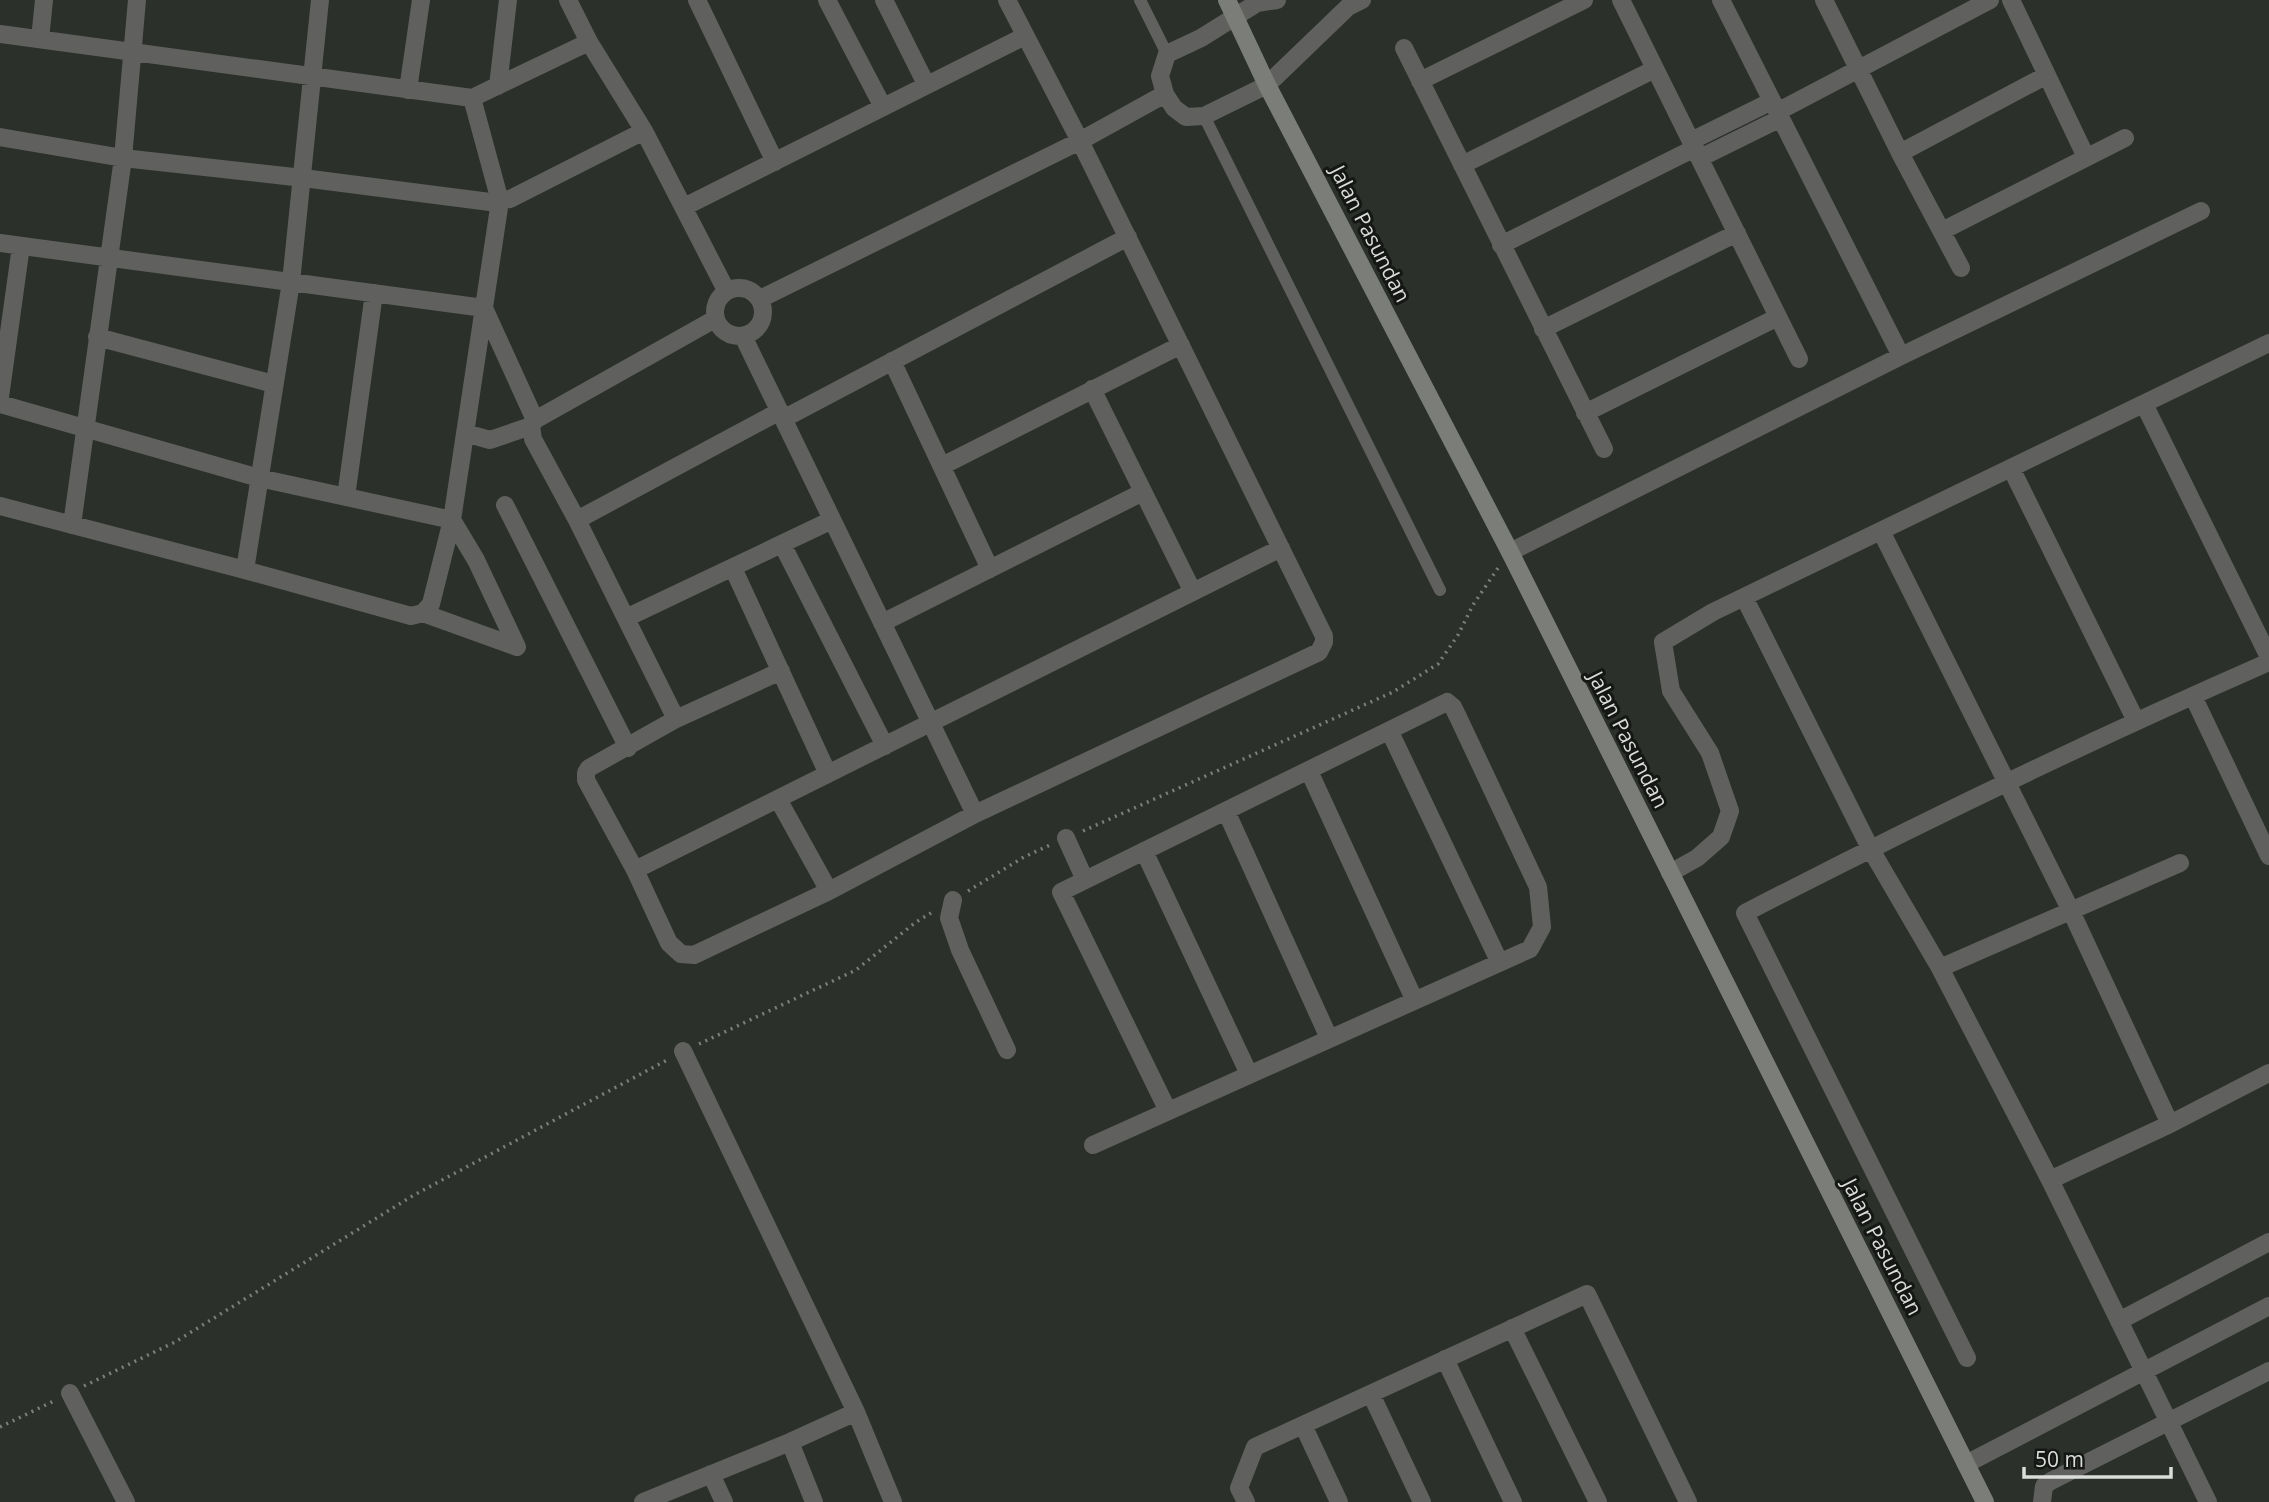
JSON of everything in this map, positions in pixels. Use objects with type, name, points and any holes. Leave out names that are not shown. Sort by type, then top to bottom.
[{"type":"street","points":[[40,39],[44,0]]},
{"type":"street","points":[[72,525],[123,158],[137,0]]},
{"type":"street","points":[[245,570],[291,282],[320,0]]},
{"type":"street","points":[[408,90],[421,0]]},
{"type":"street","points":[[498,86],[508,0]]},
{"type":"street","points":[[568,0],[589,42],[644,131],[726,289]]},
{"type":"street","points":[[697,0],[775,162]]},
{"type":"street","points":[[827,0],[883,107]]},
{"type":"street","points":[[884,0],[926,84]]},
{"type":"street","points":[[781,671],[676,719],[589,768],[586,774],[586,780],[635,870],[669,943],[681,954],[688,956],[829,891],[975,814],[1319,652],[1322,648],[1324,636],[1128,237],[1007,0]]},
{"type":"street","points":[[1277,0],[1231,8],[1201,38],[1167,54],[1160,76],[1164,94],[1174,108],[1186,117],[1204,116],[1267,85],[1348,7],[1362,0]]},
{"type":"street","points":[[1420,81],[1584,0]]},
{"type":"street","points":[[1621,0],[1799,359]]},
{"type":"street","points":[[1721,0],[1901,356]]},
{"type":"street","points":[[1824,0],[1961,268]]},
{"type":"street","points":[[1501,245],[1777,110],[1990,0]]},
{"type":"street","points":[[2011,0],[2086,157]]},
{"type":"street","name":"Jalan Pasundan","points":[[1231,8],[1267,85],[1510,552],[1985,1502]]},
{"type":"street","points":[[0,33],[472,98],[589,42]]},
{"type":"street","points":[[684,207],[1025,36]]},
{"type":"street","points":[[1404,48],[1604,449]]},
{"type":"street","points":[[1462,165],[1656,69]]},
{"type":"street","points":[[1900,153],[2047,75]]},
{"type":"street","points":[[760,299],[1080,141],[1164,94]]},
{"type":"street","points":[[423,613],[431,604],[452,520],[500,201],[472,98]]},
{"type":"street","points":[[0,137],[123,158],[303,177],[490,202],[519,195],[644,131]]},
{"type":"street","points":[[1942,231],[2125,138]]},
{"type":"street","points":[[1510,552],[1901,356],[2202,211]]},
{"type":"street","points":[[1543,329],[1737,233]]},
{"type":"street","points":[[577,520],[892,361],[1128,237]]},
{"type":"street","points":[[0,243],[484,308]]},
{"type":"street","points":[[0,397],[22,246]]},
{"type":"street","points":[[741,287],[752,290],[760,299],[764,310],[761,322],[754,332],[743,336],[731,335],[721,329],[715,318],[714,306],[726,289],[741,287]]},
{"type":"street","points":[[346,497],[374,293]]},
{"type":"street","points":[[484,308],[533,423],[533,439],[577,520],[676,719]]},
{"type":"street","points":[[1585,413],[1778,317]]},
{"type":"street","points":[[465,433],[491,440],[533,423],[715,318]]},
{"type":"street","points":[[743,336],[975,814]]},
{"type":"street","points":[[97,337],[274,384]]},
{"type":"street","points":[[1670,873],[1697,858],[1721,837],[1730,811],[1710,753],[1671,691],[1663,642],[1744,597],[2269,343]]},
{"type":"street","points":[[942,466],[1181,345]]},
{"type":"street","points":[[892,361],[990,569]]},
{"type":"street","points":[[1092,389],[1193,592]]},
{"type":"street","points":[[0,404],[259,478],[452,520],[476,560],[517,647],[423,613],[411,616],[0,506]]},
{"type":"street","points":[[1967,1358],[1745,913],[1870,848],[2269,660],[2144,404]]},
{"type":"street","points":[[2011,468],[2136,721]]},
{"type":"street","points":[[882,624],[1143,492]]},
{"type":"street","points":[[505,505],[628,748]]},
{"type":"street","points":[[626,618],[832,520]]},
{"type":"street","points":[[1881,531],[2071,911],[2170,1124]]},
{"type":"street","points":[[782,544],[885,746]]},
{"type":"street","points":[[635,870],[1281,548]]},
{"type":"street","points":[[733,568],[828,774]]},
{"type":"street","points":[[1744,597],[1870,848],[1940,968],[2050,1180],[2208,1502]]},
{"type":"street","points":[[2193,696],[2269,856]]},
{"type":"street","points":[[1093,1145],[1530,948],[1542,927],[1538,887],[1464,729],[1447,702],[1061,892],[1168,1111]]},
{"type":"street","points":[[1390,732],[1499,961]]},
{"type":"street","points":[[1309,771],[1414,999]]},
{"type":"street","points":[[778,799],[829,891]]},
{"type":"street","points":[[1226,811],[1329,1038]]},
{"type":"street","points":[[1066,838],[1086,880]]},
{"type":"street","points":[[1144,851],[1249,1074]]},
{"type":"street","points":[[1940,968],[2180,863]]},
{"type":"street","points":[[953,900],[949,918],[960,950],[1007,1050]]},
{"type":"street","points":[[683,1051],[856,1412],[893,1502]]},
{"type":"street","points":[[2050,1180],[2170,1124],[2269,1073]]},
{"type":"street","points":[[2119,1321],[2269,1242]]},
{"type":"street","points":[[1242,1495],[1255,1447],[1587,1294],[1688,1502]]},
{"type":"street","points":[[1966,1464],[2269,1306]]},
{"type":"street","points":[[1512,1328],[1598,1502]]},
{"type":"street","points":[[1445,1359],[1513,1502]]},
{"type":"street","points":[[2042,1502],[2044,1486],[2051,1481],[2269,1371]]},
{"type":"street","points":[[70,1393],[126,1502]]},
{"type":"street","points":[[1371,1394],[1422,1502]]},
{"type":"street","points":[[643,1502],[856,1412]]},
{"type":"street","points":[[1303,1425],[1339,1502]]},
{"type":"street","points":[[790,1442],[814,1502]]},
{"type":"street","points":[[711,1474],[724,1502]]},
{"type":"lane","points":[[1140,0],[1167,54]]},
{"type":"lane","points":[[1204,116],[1440,590]]},
{"type":"path","points":[[0,1427],[175,1342],[414,1195],[683,1051],[856,970],[916,922],[1024,857],[1393,692],[1438,664],[1458,635],[1473,605],[1510,552]]}]
